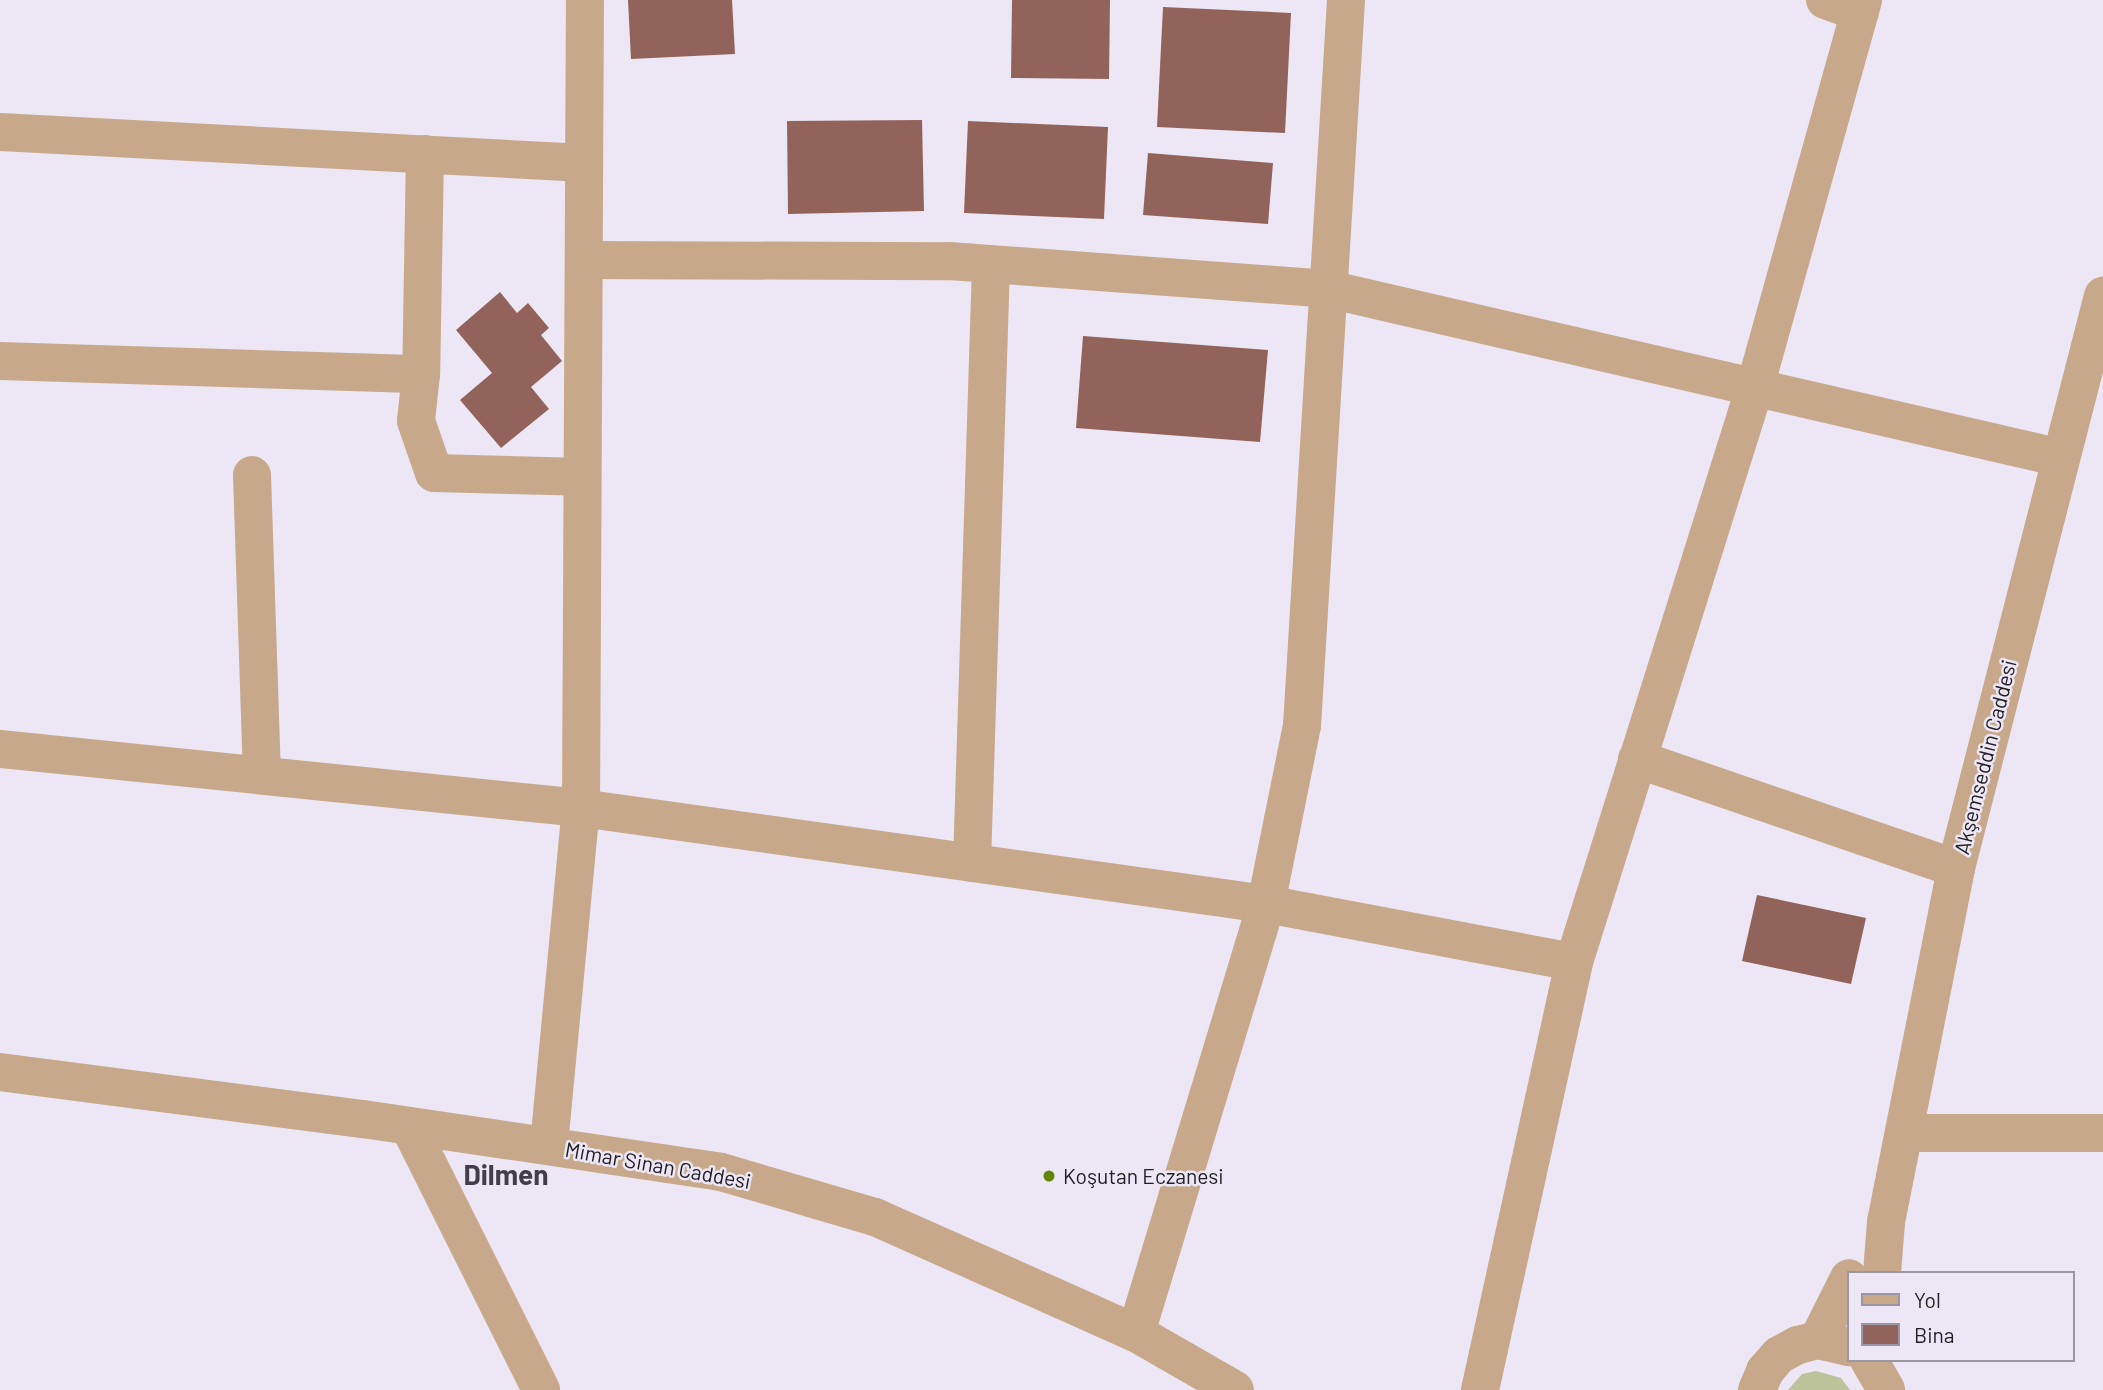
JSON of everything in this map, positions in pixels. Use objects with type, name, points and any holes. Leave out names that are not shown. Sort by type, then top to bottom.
[{"type":"street","points":[[549,1145],[581,808],[584,0]]},
{"type":"street","points":[[1136,1333],[1266,904],[1302,726],[1346,0]]},
{"type":"street","points":[[1480,1390],[1573,962],[1755,387],[1862,6],[1825,0]]},
{"type":"street","points":[[0,132],[584,163]]},
{"type":"street","points":[[425,154],[421,374],[416,421],[434,473],[582,477]]},
{"type":"street","points":[[583,260],[991,264],[1328,289],[2061,458]]},
{"type":"street","points":[[972,863],[991,264]]},
{"type":"street","name":"Akşemseddin Caddesi","points":[[1886,1222],[1956,869],[2103,296]]},
{"type":"street","points":[[0,361],[421,374]]},
{"type":"street","points":[[253,475],[262,775]]},
{"type":"street","points":[[0,749],[581,808],[1266,904],[1573,962]]},
{"type":"street","points":[[1637,759],[1956,869]]},
{"type":"street","name":"Mimar Sinan Caddesi","points":[[0,1072],[549,1145],[721,1172],[875,1217],[1136,1333],[1235,1390]]},
{"type":"street","points":[[409,1126],[541,1390]]},
{"type":"street","points":[[1905,1133],[2103,1133]]},
{"type":"street","points":[[1854,1271],[1886,1222]]},
{"type":"street","points":[[1882,1271],[1886,1222]]},
{"type":"street","points":[[1756,1390],[1765,1371],[1779,1355],[1798,1345],[1834,1343],[1848,1282]]},
{"type":"green space","points":[[1816,1371],[1841,1378],[1850,1390],[1788,1390],[1802,1374]]},
{"type":"building","points":[[628,0],[732,0],[735,54],[631,59]]},
{"type":"building","points":[[1012,0],[1110,0],[1109,79],[1011,78]]},
{"type":"building","points":[[1163,7],[1291,13],[1285,133],[1157,127]]},
{"type":"building","points":[[922,120],[924,211],[788,214],[787,121]]},
{"type":"building","points":[[968,121],[1108,127],[1104,219],[964,213]]},
{"type":"building","points":[[1148,153],[1273,163],[1268,224],[1143,215]]},
{"type":"building","points":[[500,292],[517,313],[528,303],[549,328],[541,335],[562,361],[531,387],[549,409],[501,448],[460,400],[492,373],[456,330]]},
{"type":"building","points":[[1083,336],[1268,350],[1260,442],[1076,428]]},
{"type":"building","points":[[1757,895],[1866,918],[1851,984],[1742,961]]},
{"type":"place","name":"Koşutan Eczanesi","points":[[1049,1176]]},
{"type":"district","name":"Dilmen","points":[[506,1174]]}]
